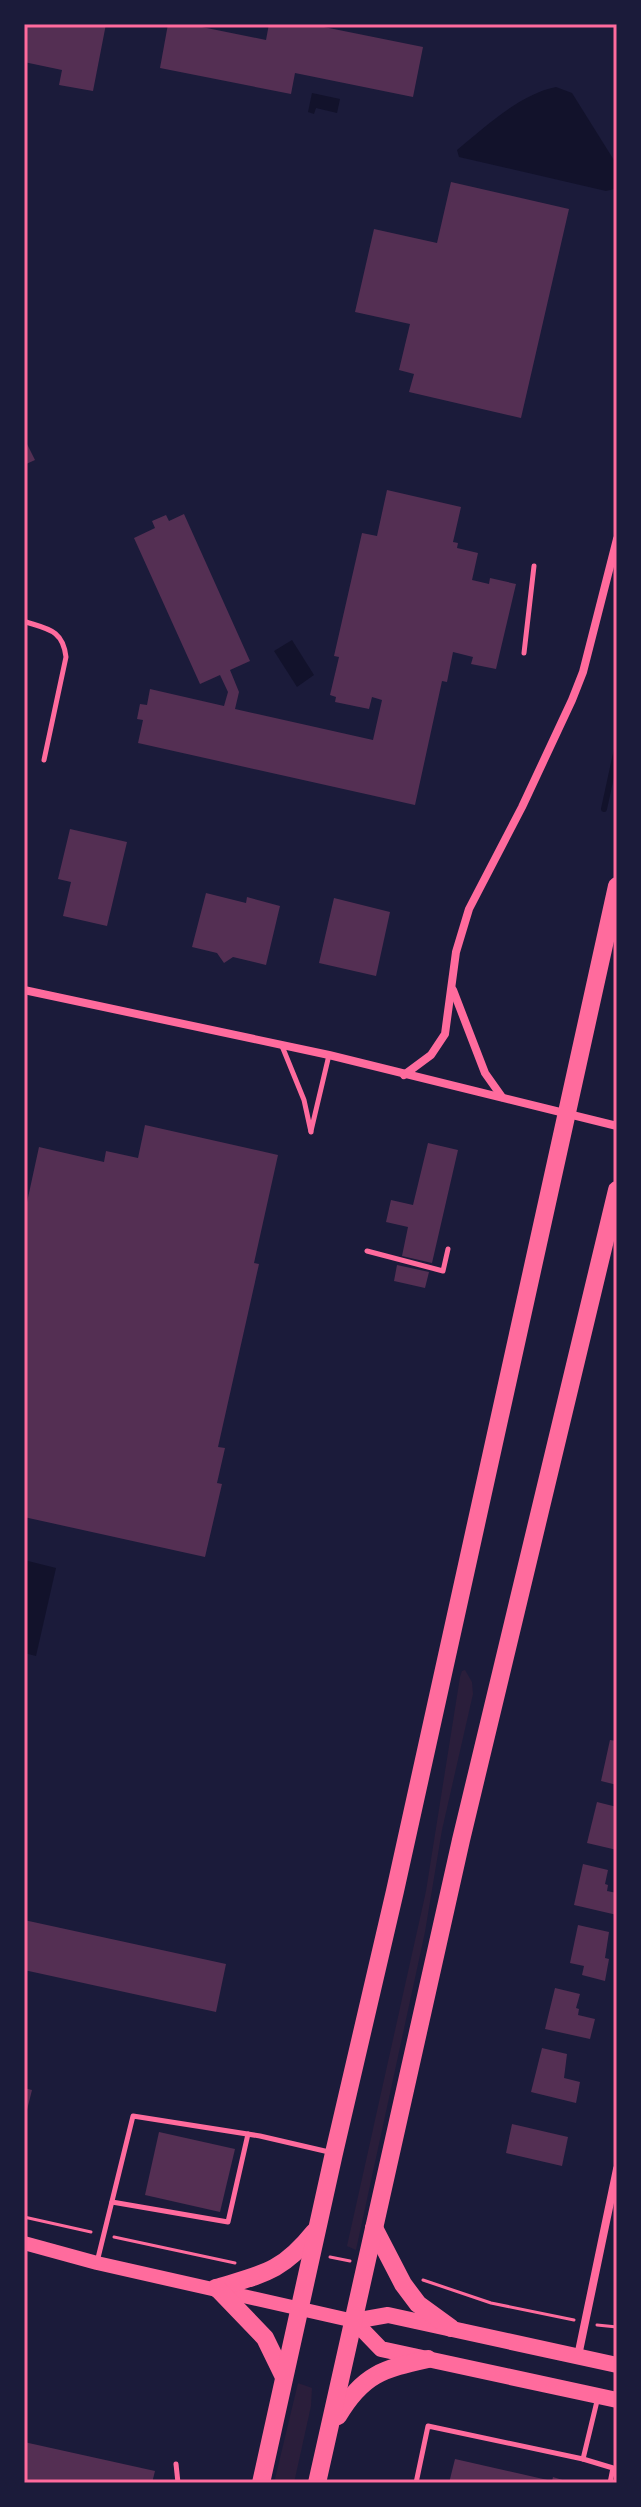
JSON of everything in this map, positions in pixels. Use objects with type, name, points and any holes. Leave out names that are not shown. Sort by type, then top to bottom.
[{"type":"highway","points":[[261,2483],[617,886]]},
{"type":"highway","points":[[317,2483],[461,1840],[617,1190]]},
{"type":"highway","points":[[284,2377],[265,2338],[217,2288],[269,2273],[298,2252],[318,2227]]},
{"type":"highway","points":[[374,2228],[403,2284],[418,2304],[451,2328]]},
{"type":"highway","points":[[328,2432],[347,2400],[366,2381],[384,2369],[428,2359]]},
{"type":"main road","points":[[354,2321],[388,2315],[617,2365]]},
{"type":"main road","points":[[354,2321],[381,2349],[617,2400]]},
{"type":"street","points":[[404,1075],[431,1055],[445,1034],[456,952],[469,909],[547,758],[583,672],[617,539]]},
{"type":"street","points":[[452,989],[485,1073],[503,1098]]},
{"type":"street","points":[[24,990],[329,1055],[617,1126]]},
{"type":"street","points":[[578,2356],[617,2169]]},
{"type":"street","points":[[24,2243],[97,2263],[354,2321]]},
{"type":"lane","points":[[524,653],[534,566]]},
{"type":"lane","points":[[26,622],[54,631],[65,644],[66,657],[44,760]]},
{"type":"lane","points":[[282,1045],[304,1100],[311,1132],[329,1055]]},
{"type":"lane","points":[[367,1251],[443,1271],[448,1249]]},
{"type":"lane","points":[[97,2263],[133,2116],[248,2134],[334,2153]]},
{"type":"lane","points":[[112,2202],[228,2222],[248,2134]]},
{"type":"lane","points":[[583,2459],[598,2396]]},
{"type":"lane","points":[[416,2483],[428,2426],[613,2468],[610,2483]]},
{"type":"lane","points":[[176,2464],[178,2483]]},
{"type":"path","points":[[24,2217],[243,2264]]},
{"type":"path","points":[[415,2278],[491,2303],[565,2318]]},
{"type":"path","points":[[602,2326],[617,2327]]},
{"type":"shaded area","points":[[556,87],[572,93],[617,165],[615,189],[606,191],[459,157],[457,150],[504,112],[529,97]]},
{"type":"shaded area","points":[[312,93],[340,99],[337,113],[316,108],[314,114],[308,112]]},
{"type":"shaded area","points":[[292,640],[314,675],[297,687],[274,651]]},
{"type":"shaded area","points":[[24,1560],[56,1568],[36,1656],[24,1653]]},
{"type":"shaded area","points":[[465,1670],[472,1682],[473,1694],[356,2250],[347,2246],[426,1891],[460,1677]]},
{"type":"shaded area","points":[[298,2383],[312,2388],[294,2483],[274,2483]]},
{"type":"building","points":[[24,24],[106,24],[93,91],[59,85],[62,70],[24,62]]},
{"type":"building","points":[[168,24],[187,24],[266,40],[269,24],[309,24],[423,47],[413,97],[295,73],[291,94],[160,68]]},
{"type":"building","points":[[451,182],[569,209],[521,418],[409,392],[414,374],[399,370],[410,324],[355,312],[374,229],[437,243]]},
{"type":"building","points":[[24,438],[35,460],[24,465]]},
{"type":"building","points":[[387,490],[461,507],[453,542],[458,543],[457,548],[478,553],[472,580],[489,584],[490,578],[516,584],[496,669],[471,664],[473,657],[453,652],[447,682],[442,681],[415,805],[138,743],[143,720],[137,719],[140,704],[147,705],[150,689],[224,706],[228,692],[220,675],[200,684],[134,538],[155,528],[152,521],[166,515],[169,521],[184,514],[250,661],[230,670],[239,692],[235,709],[373,740],[382,700],[372,697],[369,709],[335,702],[336,697],[330,695],[339,657],[334,656],[362,533],[377,536]]},
{"type":"building","points":[[70,829],[127,842],[107,926],[63,916],[71,882],[58,879]]},
{"type":"building","points":[[206,893],[246,903],[247,897],[280,906],[266,965],[233,957],[224,963],[217,953],[192,947]]},
{"type":"building","points":[[334,898],[390,912],[376,976],[319,963]]},
{"type":"building","points":[[145,1125],[278,1155],[254,1263],[259,1264],[218,1447],[225,1448],[217,1483],[222,1484],[205,1557],[24,1517],[24,1216],[39,1147],[104,1162],[106,1151],[138,1158]]},
{"type":"building","points":[[428,1143],[458,1150],[432,1263],[402,1256],[408,1227],[386,1222],[391,1200],[413,1205]]},
{"type":"building","points":[[397,1265],[429,1272],[425,1288],[394,1281]]},
{"type":"building","points":[[610,1740],[617,1741],[617,1785],[601,1781]]},
{"type":"building","points":[[597,1802],[617,1807],[617,1850],[587,1843]]},
{"type":"building","points":[[583,1864],[608,1870],[605,1884],[608,1885],[607,1891],[617,1893],[617,1915],[574,1905]]},
{"type":"building","points":[[24,1920],[226,1964],[216,2012],[24,1970]]},
{"type":"building","points":[[578,1925],[609,1932],[605,1981],[582,1975],[584,1966],[570,1963]]},
{"type":"building","points":[[555,1988],[580,1994],[576,2008],[579,2009],[578,2015],[595,2019],[590,2039],[545,2029]]},
{"type":"building","points":[[542,2048],[567,2054],[564,2078],[580,2082],[576,2103],[531,2092]]},
{"type":"building","points":[[24,2088],[32,2090],[25,2118],[24,2118]]},
{"type":"building","points":[[512,2124],[568,2137],[562,2166],[506,2153]]},
{"type":"building","points":[[159,2132],[235,2149],[220,2212],[145,2195]]},
{"type":"building","points":[[24,2442],[155,2471],[152,2483],[24,2483]]},
{"type":"building","points":[[455,2459],[552,2481],[553,2477],[572,2483],[449,2483]]},
{"type":"waterway","points":[[604,809],[617,749]]}]
